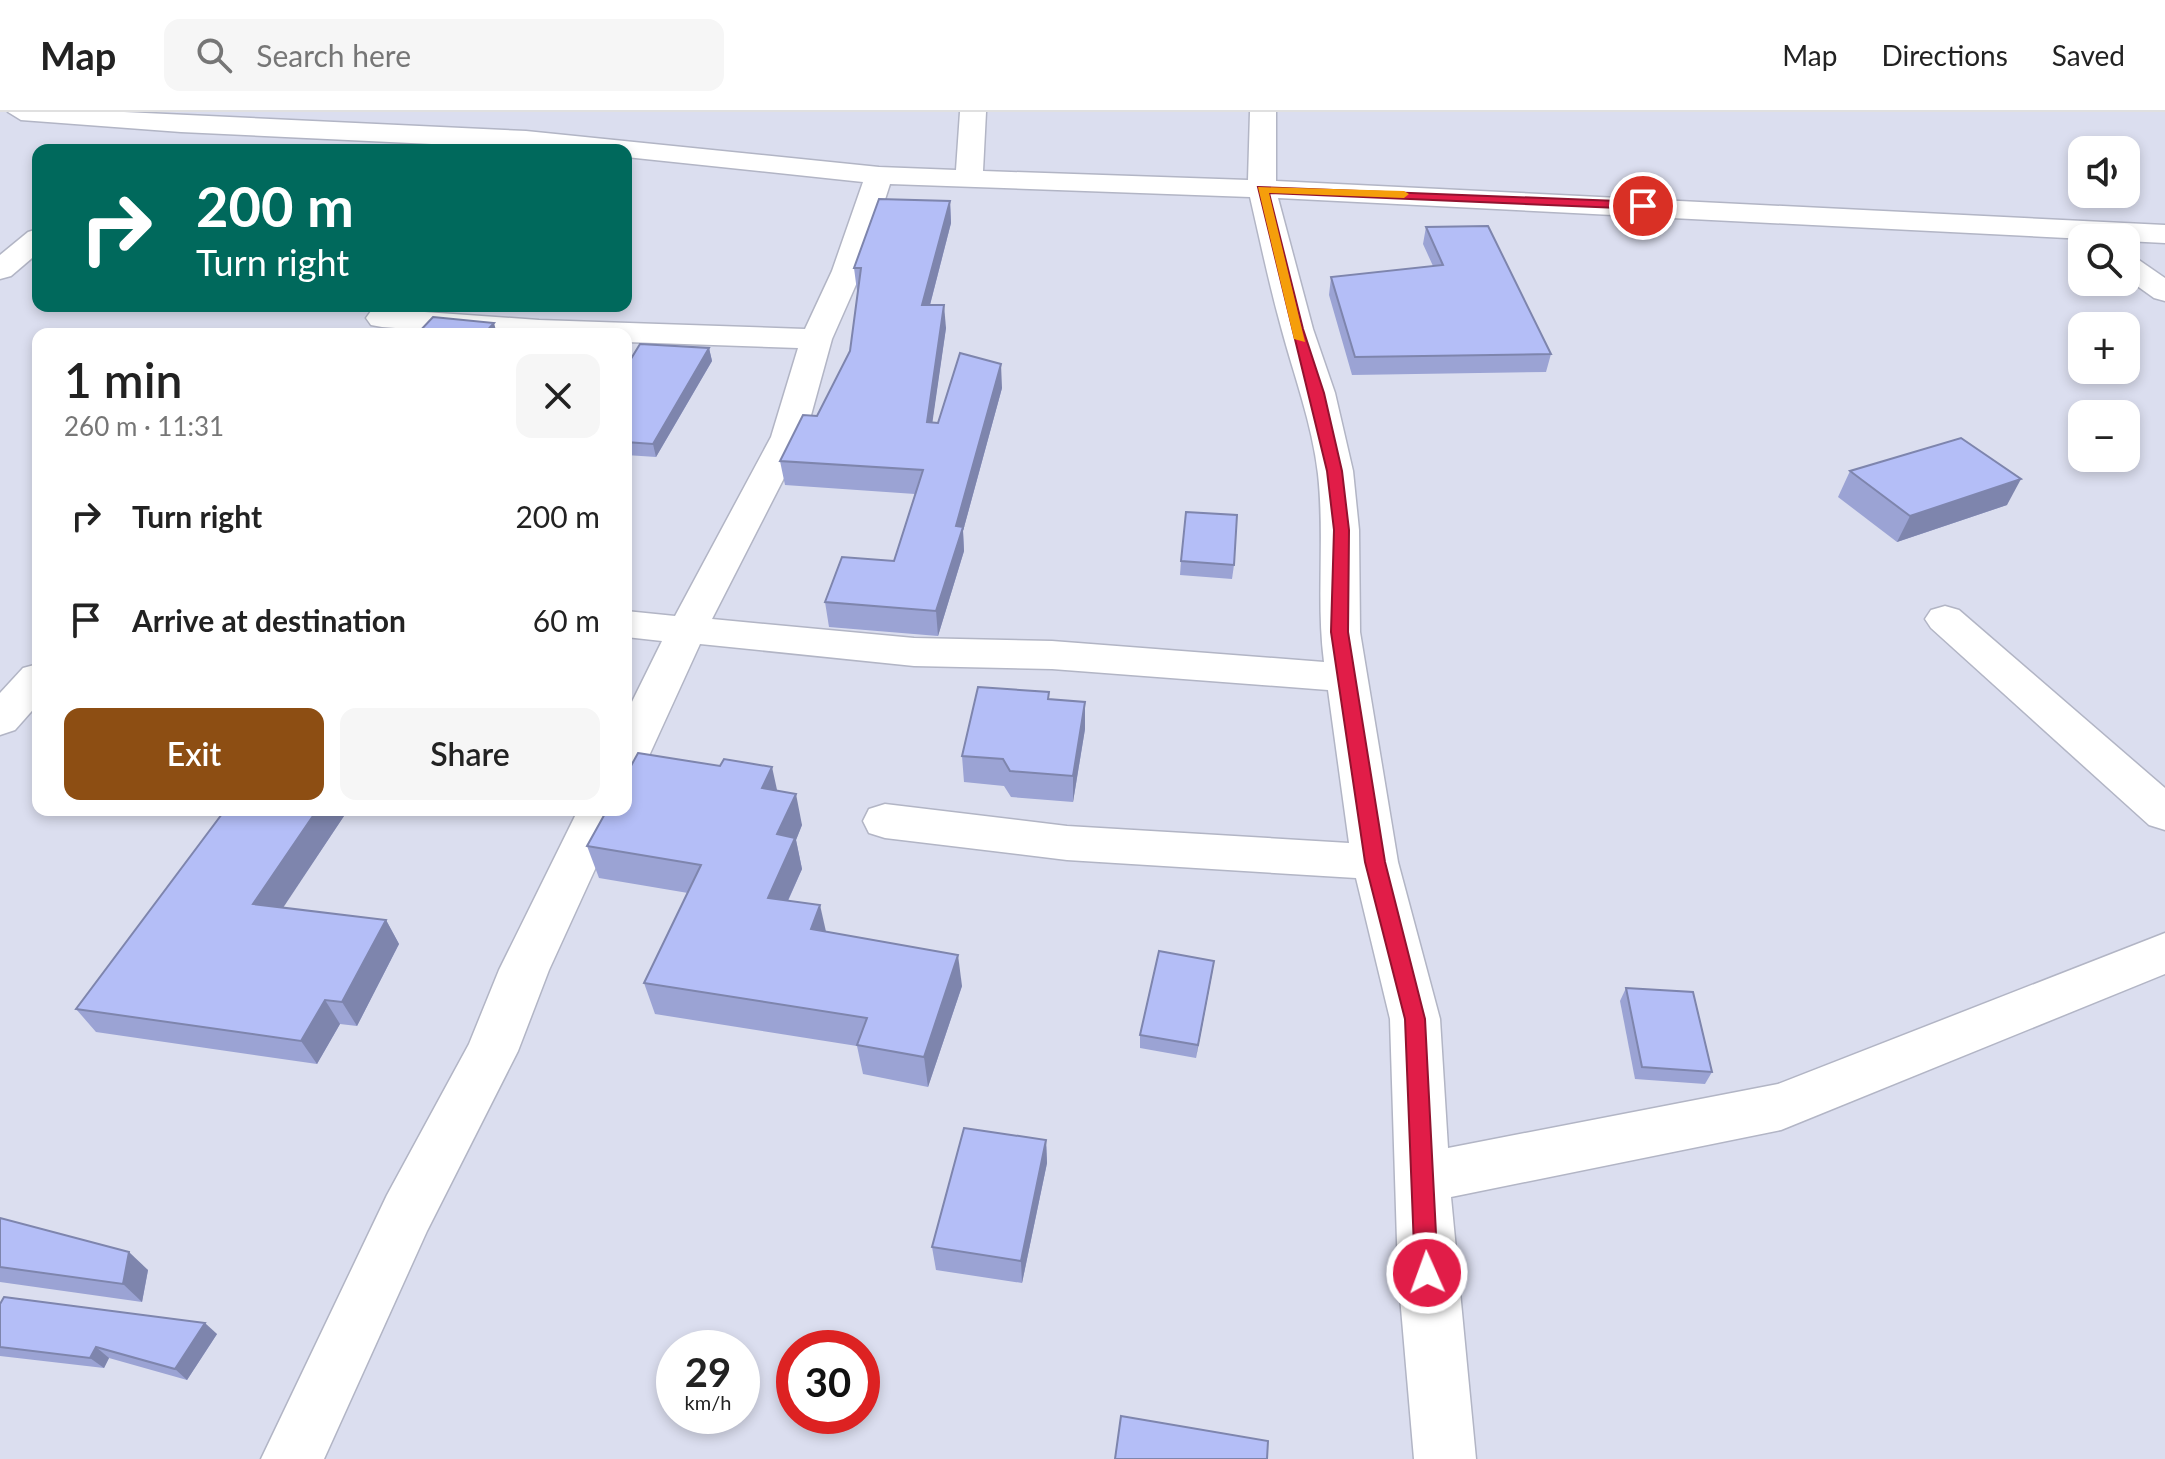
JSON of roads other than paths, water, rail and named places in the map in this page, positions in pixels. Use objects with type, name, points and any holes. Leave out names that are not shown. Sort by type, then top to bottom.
[{"type":"street","points":[[21,112],[522,144],[550,112]]},
{"type":"street","points":[[969,179],[973,112]]},
{"type":"street","points":[[1263,112],[1262,190],[1297,329],[1318,393],[1335,471],[1341,530],[1340,632],[1375,862],[1415,1019],[1427,1273],[1445,1459]]},
{"type":"street","points":[[156,144],[181,124]]},
{"type":"street","points":[[632,154],[879,175],[1262,190],[2068,233]]},
{"type":"street","points":[[632,745],[686,632],[788,437],[816,339],[847,271],[879,175]]},
{"type":"street","points":[[2140,234],[2165,234]]},
{"type":"street","points":[[0,270],[32,243]]},
{"type":"street","points":[[2140,274],[2165,292]]},
{"type":"street","points":[[380,319],[534,328]]},
{"type":"street","points":[[632,333],[816,339]]},
{"type":"street","points":[[1945,619],[2165,813]]},
{"type":"street","points":[[632,625],[914,652],[1052,655],[1348,678]]},
{"type":"street","points":[[0,720],[32,685]]},
{"type":"street","points":[[292,1459],[407,1213],[492,1051],[524,970],[597,816]]},
{"type":"street","points":[[885,821],[1067,843],[1375,862]]},
{"type":"street","points":[[1423,1178],[1781,1107],[2165,953]]}]
